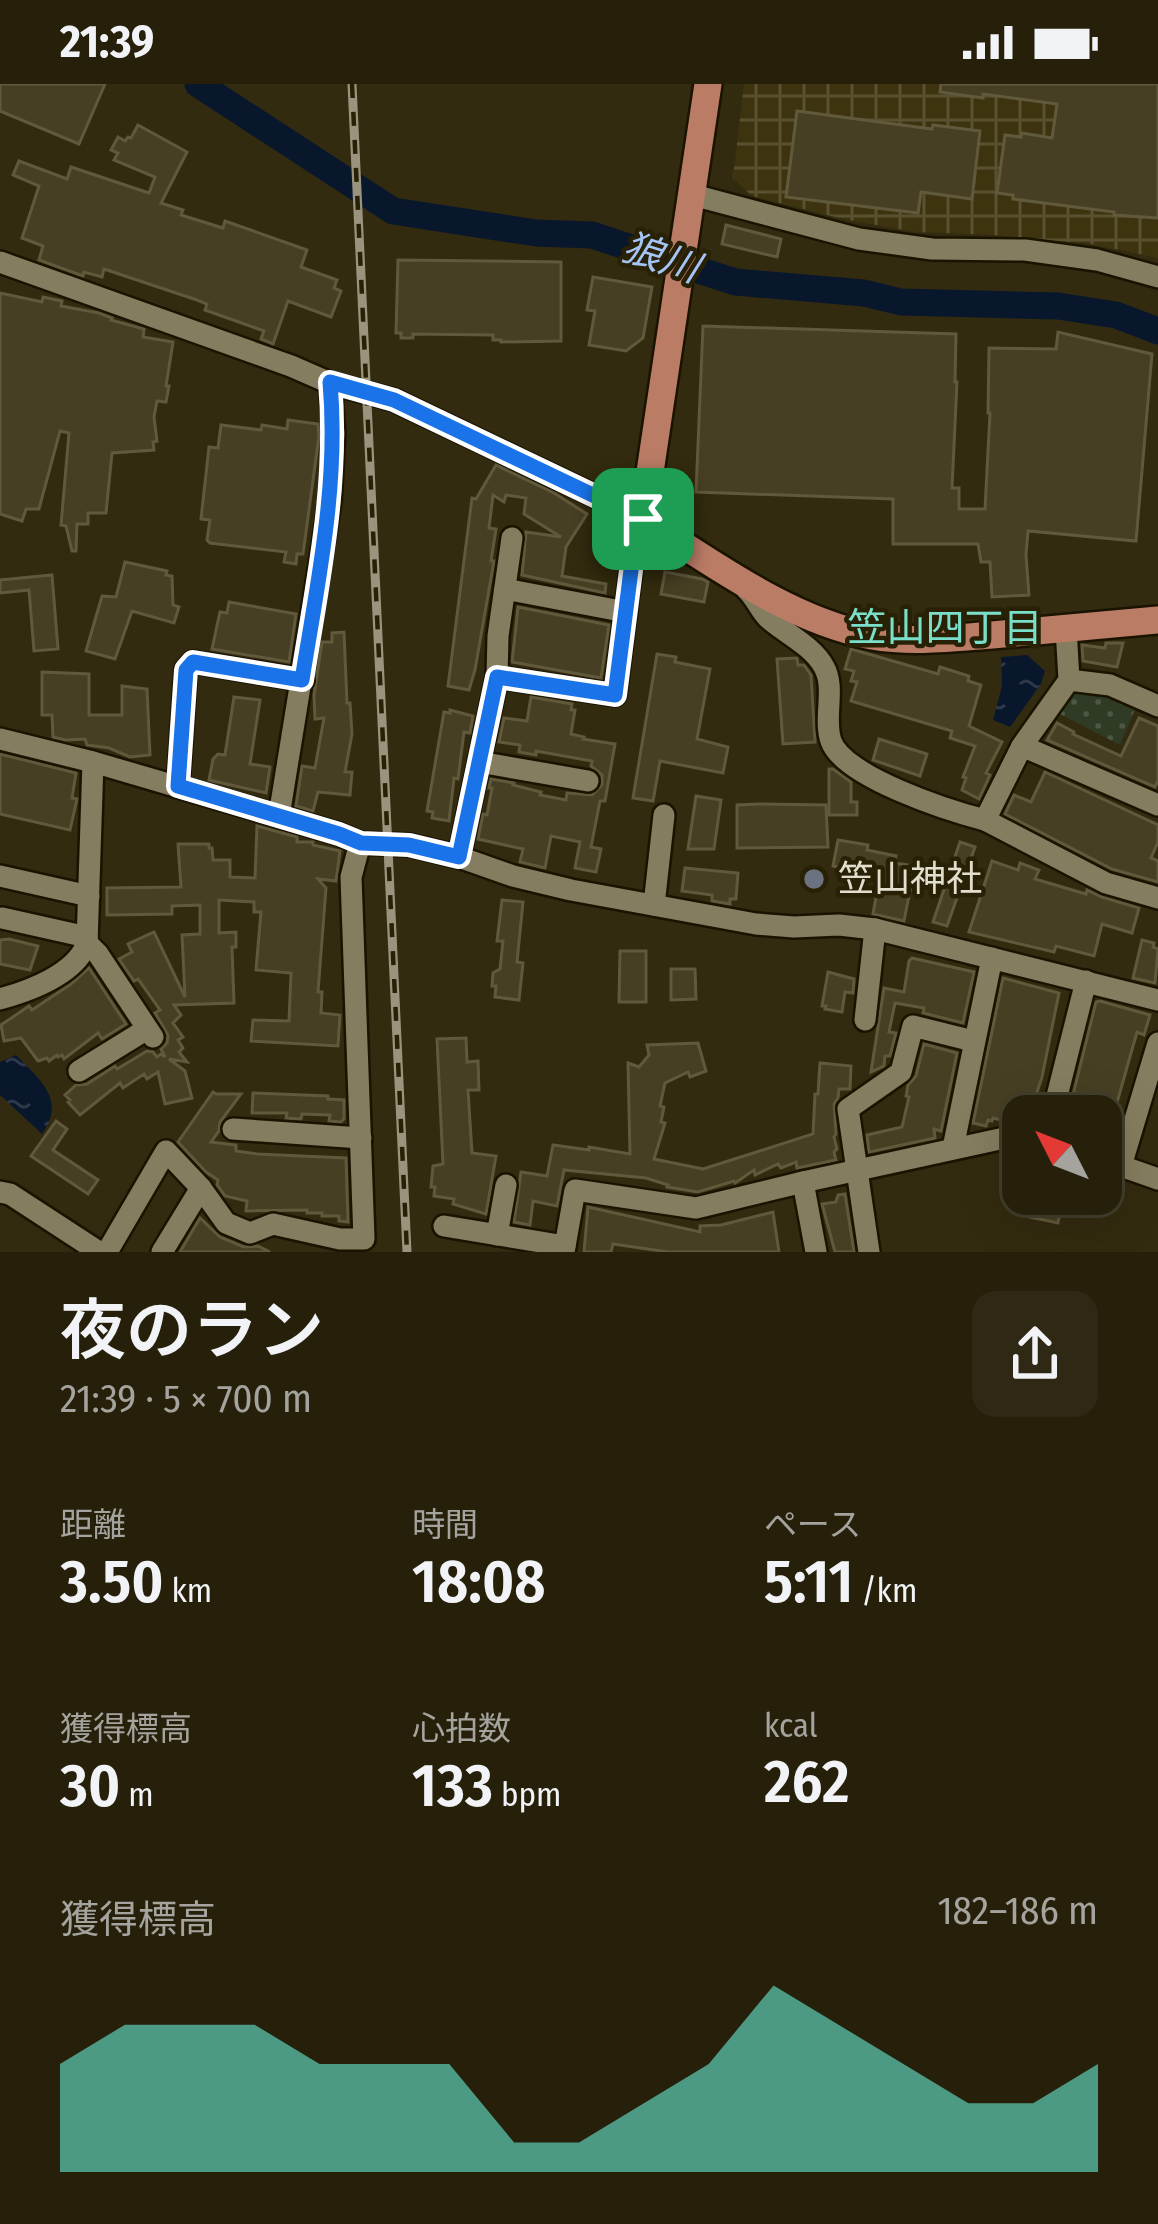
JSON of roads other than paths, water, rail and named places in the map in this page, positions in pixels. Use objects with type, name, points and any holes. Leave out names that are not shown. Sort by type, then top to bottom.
[{"type":"main road","points":[[708,84],[643,519],[741,581],[803,613],[875,637],[939,640],[1158,620]]},
{"type":"street","points":[[693,195],[859,239],[932,249],[1025,250],[1097,260],[1158,277]]},
{"type":"street","points":[[0,262],[330,382],[394,400],[643,519],[635,539],[615,695],[497,677]]},
{"type":"street","points":[[279,816],[330,502],[334,434],[330,382]]},
{"type":"street","points":[[459,857],[497,677],[512,538]]},
{"type":"street","points":[[741,581],[758,600],[763,614],[826,670],[826,720],[836,752],[874,780],[986,820],[1106,883],[1158,898]]},
{"type":"street","points":[[505,589],[626,612]]},
{"type":"street","points":[[986,820],[1022,746],[1069,680],[1066,628]]},
{"type":"street","points":[[178,786],[186,670],[193,662],[302,680]]},
{"type":"street","points":[[1069,680],[1110,685],[1158,706]]},
{"type":"street","points":[[0,739],[178,786],[361,843],[409,845],[513,876],[756,924],[875,929],[1158,1000]]},
{"type":"street","points":[[1022,746],[1158,805]]},
{"type":"street","points":[[0,999],[64,971],[83,953],[93,762]]},
{"type":"street","points":[[479,762],[589,781]]},
{"type":"street","points":[[654,905],[664,815]]},
{"type":"street","points":[[0,1192],[103,1252],[166,1151],[247,1243],[273,1224],[331,1244],[364,1239],[351,877],[361,843]]},
{"type":"street","points":[[0,876],[89,896]]},
{"type":"street","points":[[2,918],[87,940],[150,1033],[79,1071]]},
{"type":"street","points":[[865,1019],[875,929]]},
{"type":"street","points":[[953,1148],[992,958]]},
{"type":"street","points":[[1057,1095],[1086,981]]},
{"type":"street","points":[[869,1252],[848,1109],[901,1072],[914,1026],[973,1040]]},
{"type":"street","points":[[1122,1143],[1151,1092],[1158,1043]]},
{"type":"street","points":[[233,1130],[361,1138]]},
{"type":"street","points":[[444,1226],[564,1249],[575,1190],[696,1208],[1002,1138]]},
{"type":"street","points":[[1122,1166],[1158,1179]]},
{"type":"street","points":[[803,1183],[816,1252]]},
{"type":"street","points":[[497,1234],[506,1185]]},
{"type":"street","points":[[162,1252],[200,1188]]},
{"type":"water","points":[[1027,655],[1045,671],[1010,727],[993,720],[1002,686],[1001,657]]},
{"type":"water","points":[[16,1055],[51,1101],[42,1134],[0,1095],[0,1062]]},
{"type":"waterway","name":"狼川","points":[[198,84],[393,211],[536,233],[592,235],[735,282],[864,293],[901,302],[1058,306],[1116,315],[1158,331]]},
{"type":"railway","points":[[352,84],[407,1252]]},
{"type":"place","name":"笠山神社","points":[[814,879]]},
{"type":"district","name":"笠山四丁目","points":[[945,628]]}]
